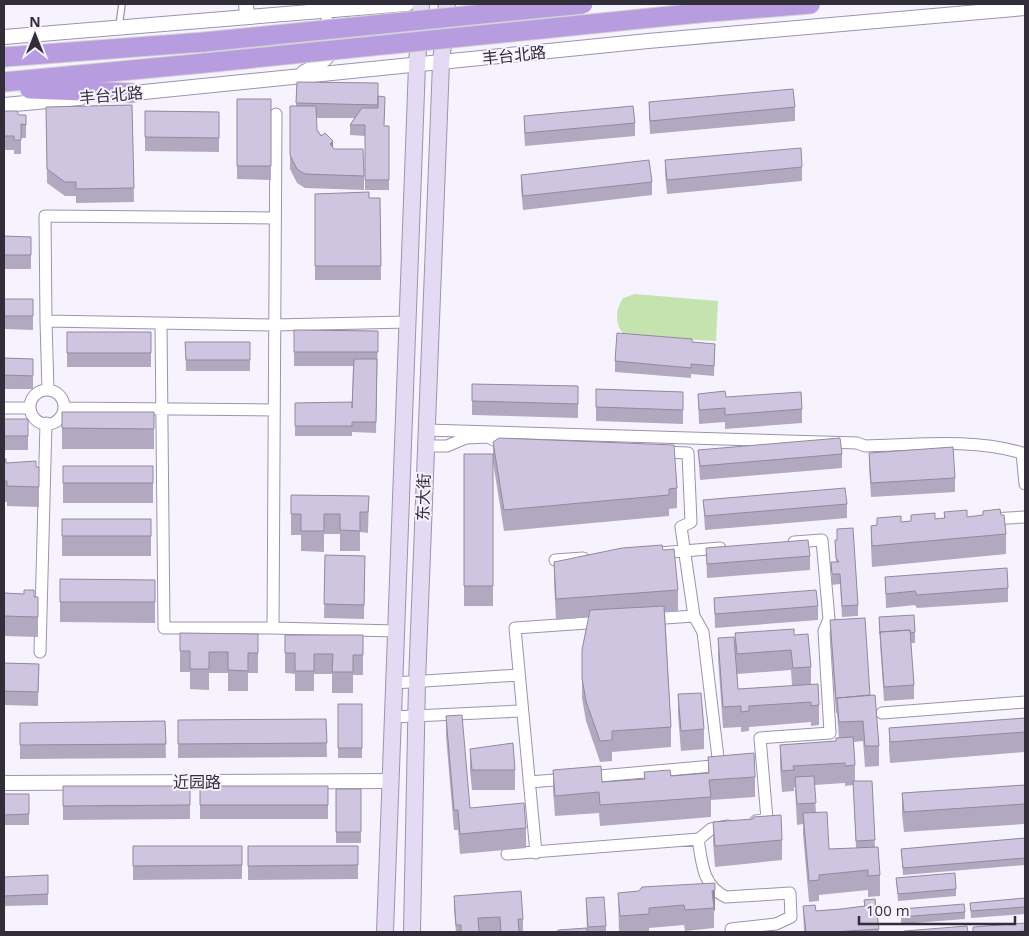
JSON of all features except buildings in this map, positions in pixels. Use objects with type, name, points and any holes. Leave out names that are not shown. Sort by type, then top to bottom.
[{"type":"highway","points":[[4,57],[204,42],[583,4]]},
{"type":"highway","name":"丰台北路","points":[[4,82],[699,13],[810,4]]},
{"type":"highway","points":[[4,88],[132,93]]},
{"type":"main road","name":"东大街","points":[[385,932],[417,65],[421,4]]},
{"type":"main road","name":"东大街","points":[[412,932],[416,717],[426,438],[441,63],[447,4]]},
{"type":"street","points":[[4,37],[119,28],[246,10],[316,12],[407,4]]},
{"type":"street","name":"丰台北路","points":[[4,105],[648,41],[1025,8]]},
{"type":"street","points":[[294,77],[319,65],[329,55],[334,43],[334,34],[316,12]]},
{"type":"street","points":[[273,628],[276,114]]},
{"type":"street","points":[[48,390],[45,216],[275,218]]},
{"type":"street","points":[[46,321],[274,325],[408,322]]},
{"type":"street","points":[[161,324],[164,628],[396,631]]},
{"type":"street","points":[[48,390],[58,394],[64,408],[63,413],[56,421],[46,423],[35,419],[30,408],[37,393],[48,390]]},
{"type":"street","points":[[4,408],[30,408]]},
{"type":"street","points":[[64,408],[274,410]]},
{"type":"street","points":[[40,652],[46,423]]},
{"type":"street","points":[[426,438],[447,446],[466,438],[488,437],[500,443],[559,446]]},
{"type":"street","points":[[426,438],[858,443],[865,446],[940,444],[1000,446],[1022,453],[1025,484]]},
{"type":"street","points":[[648,451],[688,453],[692,522],[682,527],[694,616],[703,632],[718,766]]},
{"type":"street","points":[[977,520],[1025,516]]},
{"type":"street","points":[[507,854],[698,839],[711,830],[767,819],[758,762],[760,738],[830,733],[824,631],[829,619],[822,540],[783,543]]},
{"type":"street","points":[[648,553],[734,547]]},
{"type":"street","points":[[555,560],[592,557]]},
{"type":"street","points":[[638,620],[694,616]]},
{"type":"street","points":[[536,853],[521,711],[515,628],[610,622]]},
{"type":"street","points":[[394,683],[518,675]]},
{"type":"street","points":[[882,714],[1025,702]]},
{"type":"street","points":[[392,718],[521,711]]},
{"type":"street","points":[[529,782],[736,764]]},
{"type":"street","name":"近园路","points":[[4,783],[390,781]]},
{"type":"street","points":[[698,839],[704,876],[717,893],[726,897],[790,893],[791,917],[776,924],[731,928]]},
{"type":"lane","points":[[119,28],[122,4]]},
{"type":"lane","points":[[238,4],[246,10]]},
{"type":"green space","points":[[635,294],[718,301],[716,341],[626,336],[619,328],[618,308],[623,298]]}]
